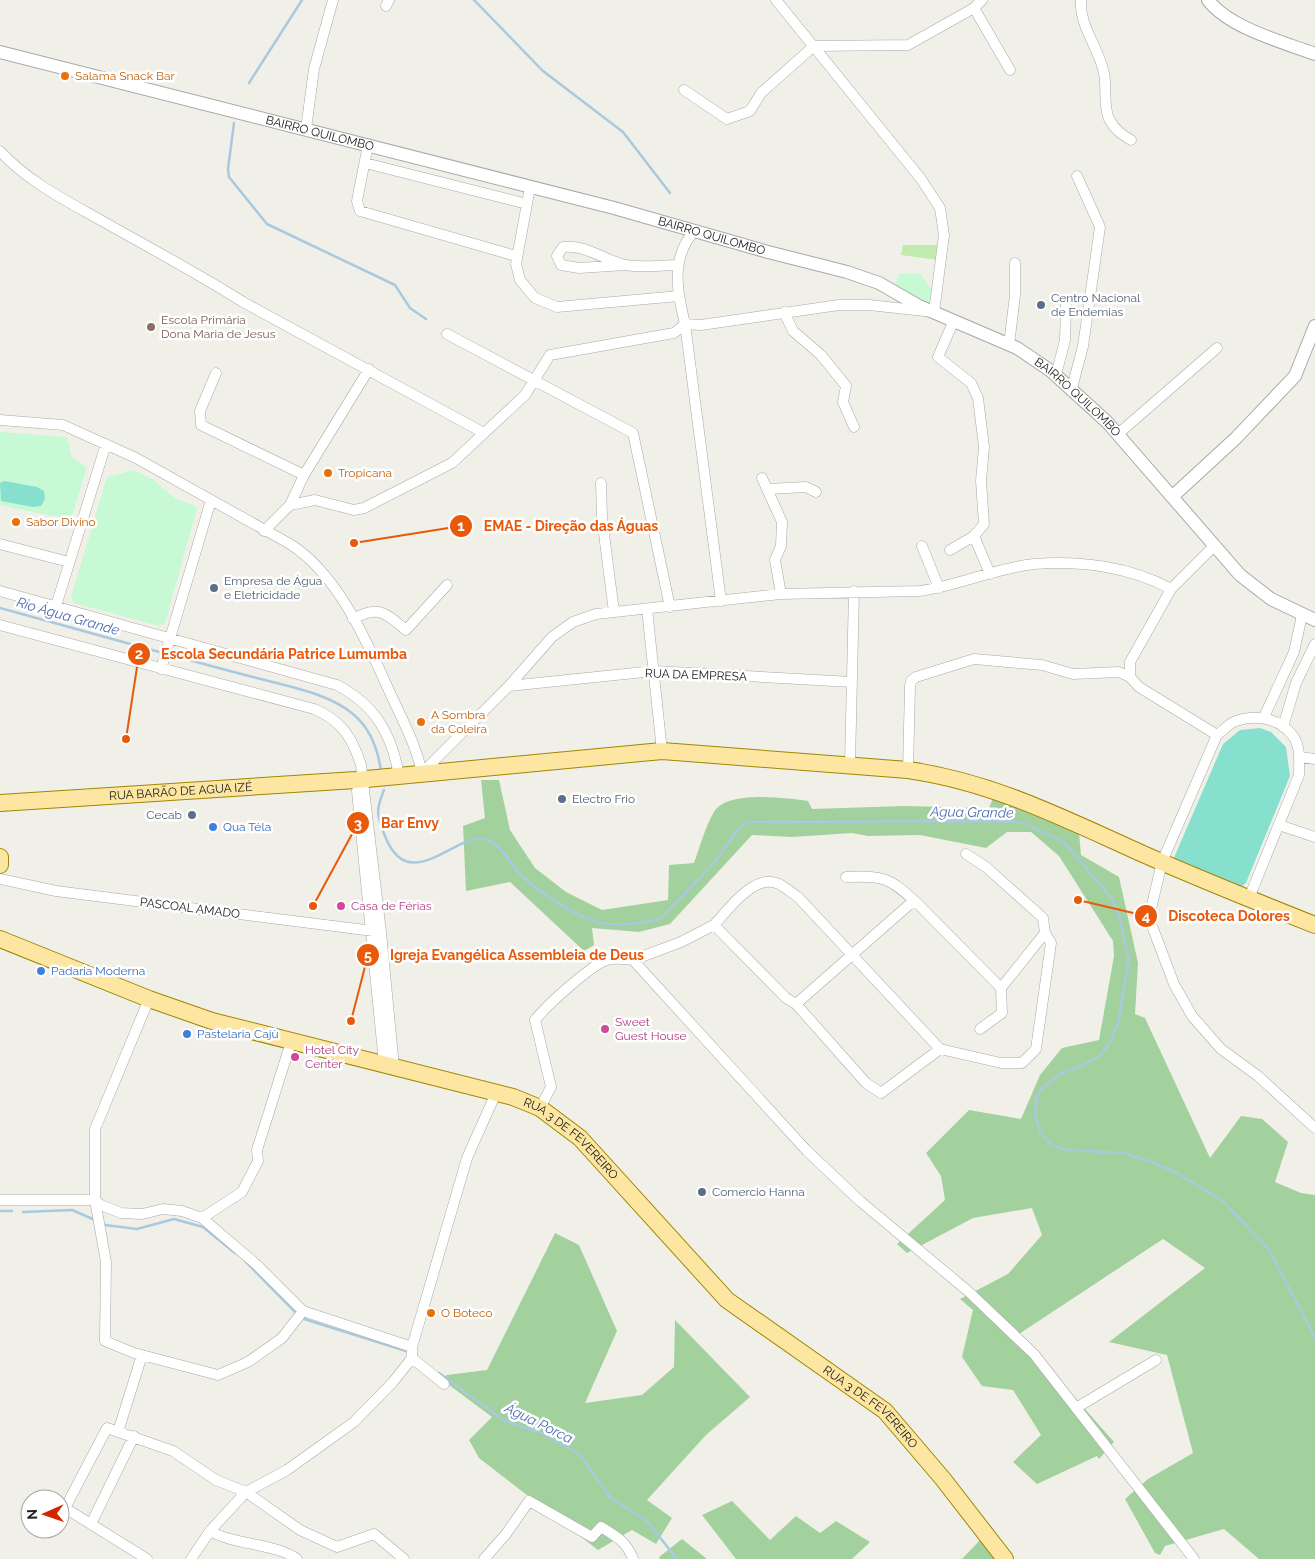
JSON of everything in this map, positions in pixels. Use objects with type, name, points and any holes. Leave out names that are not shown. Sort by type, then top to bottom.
[{"type":"main road","name":"RUA BARÃO DE AGUA IZÉ","points":[[0,803],[359,780],[662,751],[850,764],[948,776],[1019,799],[1162,862],[1315,925]]},
{"type":"main road","points":[[0,857],[0,865]]},
{"type":"main road","name":"RUA 3 DE FEVEREIRO","points":[[0,938],[212,1022],[496,1093],[540,1108],[580,1138],[727,1300],[885,1411],[943,1479],[1005,1559]]},
{"type":"street","points":[[306,129],[314,69],[333,0]]},
{"type":"street","points":[[290,505],[315,500],[354,510],[364,508],[452,463],[525,395],[550,355],[674,333],[685,324],[701,326],[839,305],[869,305],[934,312],[944,235],[940,208],[921,178],[776,0]]},
{"type":"street","points":[[684,90],[727,119],[750,111],[762,93],[814,46],[908,44],[974,8],[982,0]]},
{"type":"street","points":[[1081,0],[1080,9],[1083,23],[1104,71],[1108,117],[1117,132],[1131,140]]},
{"type":"street","points":[[1208,0],[1216,10],[1251,30],[1315,54]]},
{"type":"street","points":[[974,8],[1010,70]]},
{"type":"street","name":"BAIRRO QUILOMBO","points":[[0,52],[530,187],[866,277],[934,312],[1009,345],[1056,375],[1072,388],[1118,434],[1214,546],[1253,586],[1271,599],[1315,620]]},
{"type":"street","points":[[368,145],[357,201],[360,211],[516,256]]},
{"type":"street","points":[[0,151],[16,168],[51,192],[243,302],[484,433]]},
{"type":"street","points":[[365,163],[527,204]]},
{"type":"street","points":[[1072,388],[1083,346],[1100,228],[1077,176]]},
{"type":"street","points":[[530,187],[516,256],[517,272],[524,287],[535,298],[549,305],[566,306],[679,296]]},
{"type":"street","points":[[695,230],[684,245],[677,265],[679,296],[685,324],[721,601]]},
{"type":"street","points":[[626,265],[602,254],[569,246],[563,247],[557,256],[561,265],[572,268],[677,265]]},
{"type":"street","points":[[1009,345],[1015,263]]},
{"type":"street","points":[[1056,375],[1065,340],[1066,305]]},
{"type":"street","points":[[784,312],[793,331],[821,355],[846,386],[843,402],[854,427]]},
{"type":"street","points":[[950,550],[974,536],[984,524],[981,481],[985,461],[983,427],[978,398],[971,383],[938,357],[954,320]]},
{"type":"street","points":[[1173,496],[1236,438],[1295,376],[1315,326]]},
{"type":"street","points":[[447,334],[634,433],[670,606]]},
{"type":"street","points":[[1118,434],[1216,348]]},
{"type":"street","points":[[264,531],[290,505],[304,475],[369,369]]},
{"type":"street","points":[[216,373],[200,411],[201,425],[304,475]]},
{"type":"street","points":[[0,420],[63,425],[106,444],[136,458],[308,557],[321,571],[365,636],[417,751],[422,773]]},
{"type":"street","points":[[56,606],[106,444]]},
{"type":"street","points":[[762,478],[782,522],[781,546],[775,560],[781,594]]},
{"type":"street","points":[[601,483],[602,518],[614,612]]},
{"type":"street","points":[[768,488],[806,487],[816,492]]},
{"type":"street","points":[[162,665],[211,500]]},
{"type":"street","points":[[974,536],[990,574]]},
{"type":"street","points":[[0,544],[69,562]]},
{"type":"street","points":[[922,546],[939,588]]},
{"type":"street","points":[[1130,677],[1130,662],[1172,589],[1214,546]]},
{"type":"street","points":[[422,773],[510,686],[552,637],[573,622],[596,614],[781,594],[939,588],[1034,564],[1084,565],[1119,569],[1151,578],[1172,589]]},
{"type":"street","points":[[353,618],[369,611],[377,610],[385,613],[406,630],[447,585]]},
{"type":"street","points":[[0,591],[310,676],[347,690],[368,706],[381,722],[393,746],[399,776]]},
{"type":"street","points":[[850,764],[854,591]]},
{"type":"street","points":[[648,609],[662,751]]},
{"type":"street","points":[[1264,717],[1294,652],[1302,615]]},
{"type":"street","points":[[0,625],[162,665],[314,709],[336,720],[350,737],[361,765],[359,780],[389,1065]]},
{"type":"street","points":[[1283,727],[1296,683],[1315,644]]},
{"type":"street","points":[[908,770],[909,691],[911,681],[916,677],[974,659],[1042,665],[1073,674],[1119,672],[1130,677],[1139,687],[1217,735]]},
{"type":"street","name":"RUA DA EMPRESA","points":[[510,686],[654,671],[852,682]]},
{"type":"street","points":[[1250,898],[1299,775],[1300,757],[1293,737],[1283,727],[1264,717],[1235,721],[1217,735],[1162,862],[1149,918],[1174,984],[1192,1016],[1221,1049],[1258,1076],[1315,1128]]},
{"type":"street","points":[[1300,757],[1315,759]]},
{"type":"street","points":[[1279,825],[1315,836]]},
{"type":"street","points":[[540,1108],[551,1087],[535,1020],[547,1005],[602,962],[617,958],[633,960],[681,942],[714,925],[747,892],[760,882],[777,883],[798,897],[940,1049],[1001,1063],[1022,1062],[1036,1049],[1051,943],[1045,933],[1043,918],[986,867],[966,854]]},
{"type":"street","points":[[846,877],[870,876],[895,882],[1001,988]]},
{"type":"street","name":"PASCOAL AMADO","points":[[0,880],[56,891],[376,931]]},
{"type":"street","points":[[796,1004],[911,903],[918,904]]},
{"type":"street","points":[[714,925],[786,998],[796,1004],[866,1082],[881,1093],[940,1049]]},
{"type":"street","points":[[980,1029],[1002,1013],[1001,988],[1045,933]]},
{"type":"street","points":[[633,960],[808,1151],[860,1201],[975,1298],[1034,1354],[1194,1559]]},
{"type":"street","points":[[150,999],[95,1129],[95,1200],[106,1262],[105,1342],[142,1355],[218,1374],[248,1362],[282,1338],[303,1312]]},
{"type":"street","points":[[202,1218],[242,1192],[258,1161],[257,1150],[292,1042]]},
{"type":"street","points":[[191,1559],[210,1531],[246,1492],[287,1470],[354,1422],[393,1382],[412,1352],[461,1176],[496,1093]]},
{"type":"street","points":[[0,1200],[95,1200],[121,1213],[142,1214],[163,1209],[182,1211],[202,1218],[257,1265],[303,1312],[412,1352],[444,1384]]},
{"type":"street","points":[[118,1432],[142,1355]]},
{"type":"street","points":[[1076,1408],[1156,1360]]},
{"type":"street","points":[[70,1493],[107,1428],[173,1451],[216,1480],[246,1492],[300,1530],[338,1547],[374,1534],[404,1559]]},
{"type":"street","points":[[91,1524],[134,1436]]},
{"type":"street","points":[[484,1559],[506,1534],[529,1502],[592,1537],[600,1528],[614,1535],[628,1546],[632,1559]]},
{"type":"street","points":[[70,1512],[147,1559]]},
{"type":"street","points":[[210,1531],[225,1539],[284,1552],[297,1559]]},
{"type":"green space","points":[[903,245],[939,245],[938,260],[901,255]]},
{"type":"green space","points":[[900,273],[921,274],[934,293],[930,307],[895,284]]},
{"type":"green space","points":[[0,432],[67,437],[72,457],[87,467],[71,520],[0,505]]},
{"type":"green space","points":[[134,470],[152,479],[176,499],[194,505],[197,509],[165,623],[159,626],[74,603],[71,597],[107,477]]},
{"type":"green space","points":[[481,780],[499,780],[510,830],[535,868],[566,892],[602,910],[668,900],[669,865],[694,863],[714,812],[721,805],[744,798],[772,797],[808,801],[812,809],[904,806],[989,808],[997,789],[1079,833],[1081,855],[1119,877],[1138,963],[1135,1014],[1145,1018],[1210,1158],[1241,1116],[1262,1119],[1288,1142],[1275,1182],[1301,1193],[1315,1195],[1315,1559],[1259,1559],[1224,1529],[1165,1546],[1160,1555],[1155,1553],[1125,1499],[1148,1479],[1193,1453],[1167,1355],[1109,1342],[1205,1268],[1163,1239],[1019,1334],[1114,1442],[1099,1459],[1097,1456],[1037,1484],[1013,1462],[1041,1435],[1013,1390],[982,1386],[962,1357],[973,1310],[960,1299],[1008,1274],[1042,1235],[1032,1208],[973,1218],[907,1253],[897,1244],[945,1200],[941,1176],[926,1153],[969,1110],[1021,1119],[1040,1075],[1062,1048],[1099,1040],[1114,956],[1113,941],[1059,856],[1031,832],[1007,832],[986,848],[920,835],[868,836],[852,833],[792,837],[752,835],[670,924],[639,932],[592,928],[594,945],[584,951],[510,882],[466,891],[463,826],[485,818]]},
{"type":"green space","points":[[555,1233],[579,1245],[617,1331],[585,1403],[642,1395],[674,1367],[675,1320],[750,1397],[706,1435],[647,1500],[672,1518],[656,1544],[632,1530],[598,1550],[479,1458],[469,1440],[492,1417],[441,1379],[447,1375],[487,1370]]},
{"type":"green space","points":[[732,1501],[770,1540],[796,1516],[820,1533],[836,1521],[870,1542],[852,1559],[736,1559],[702,1515]]},
{"type":"green space","points":[[682,1539],[707,1559],[660,1559],[659,1557]]},
{"type":"green space","points":[[980,1540],[996,1559],[962,1559]]},
{"type":"shaded area","points":[[5,481],[37,487],[44,491],[45,499],[41,506],[33,507],[1,501],[0,483]]},
{"type":"shaded area","points":[[1260,728],[1271,732],[1286,747],[1290,776],[1246,883],[1241,887],[1173,860],[1223,744],[1240,730]]},
{"type":"waterway","points":[[249,83],[302,0]]},
{"type":"waterway","points":[[474,0],[543,71],[623,132],[670,193]]},
{"type":"waterway","points":[[234,123],[228,169],[229,177],[267,224],[395,285],[410,308],[426,319]]},
{"type":"waterway","name":"Rio Água Grande","points":[[0,608],[163,653]]},
{"type":"waterway","name":"Rio Água Grande","points":[[168,654],[299,689],[344,707],[365,726],[376,747],[381,771]]},
{"type":"waterway","name":"Agua Grande","points":[[384,790],[378,813],[385,836],[395,854],[407,861],[420,862],[434,858],[474,839],[486,839],[501,850],[523,877],[549,897],[581,916],[608,924],[639,923],[661,918],[715,862],[737,830],[747,822],[1003,821],[1024,823],[1065,843],[1112,899],[1120,919],[1129,960],[1118,1023],[1111,1041],[1100,1056],[1060,1074],[1040,1090],[1036,1101],[1035,1115],[1040,1131],[1051,1145],[1067,1150],[1124,1153],[1149,1161],[1177,1173],[1223,1201],[1270,1251],[1315,1338]]},
{"type":"waterway","points":[[23,1212],[72,1210],[95,1220]]},
{"type":"waterway","points":[[0,1211],[12,1211]]},
{"type":"waterway","points":[[105,1225],[137,1229],[174,1219],[203,1227],[235,1253]]},
{"type":"waterway","points":[[246,1262],[295,1312]]},
{"type":"waterway","points":[[304,1319],[406,1351]]},
{"type":"waterway","name":"Água Porca","points":[[439,1373],[505,1421],[542,1433],[579,1454],[611,1498],[647,1521],[677,1559]]},
{"type":"place","name":"Salama Snack Bar","points":[[65,76]]},
{"type":"place","name":"Centro Nacional de Endemias","points":[[1041,305]]},
{"type":"place","name":"Escola Primária Dona Maria de Jesus","points":[[151,327]]},
{"type":"place","name":"Tropicana","points":[[328,473]]},
{"type":"place","name":"Sabor Divino","points":[[16,522]]},
{"type":"place","name":"EMAE - Direção das Águas","points":[[354,543]]},
{"type":"place","name":"Empresa de Água e Eletricidade","points":[[214,588]]},
{"type":"place","name":"A Sombra da Coleira","points":[[421,722]]},
{"type":"place","name":"Escola Secundária Patrice Lumumba","points":[[126,739]]},
{"type":"place","name":"Electro Frio","points":[[562,799]]},
{"type":"place","name":"Cecab","points":[[192,815]]},
{"type":"place","name":"Qua Téla","points":[[213,827]]},
{"type":"place","name":"Discoteca Dolores","points":[[1078,900]]},
{"type":"place","name":"Bar Envy","points":[[313,906]]},
{"type":"place","name":"Casa de Férias","points":[[341,906]]},
{"type":"place","name":"Padaria Moderna","points":[[41,971]]},
{"type":"place","name":"Igreja Evangélica Assembleia de Deus","points":[[351,1021]]},
{"type":"place","name":"Sweet Guest House","points":[[605,1029]]},
{"type":"place","name":"Pastelaria Cajù","points":[[187,1034]]},
{"type":"place","name":"Hotel City Center","points":[[295,1057]]},
{"type":"place","name":"Comercio Hanna","points":[[702,1192]]},
{"type":"place","name":"O Boteco","points":[[431,1313]]}]
